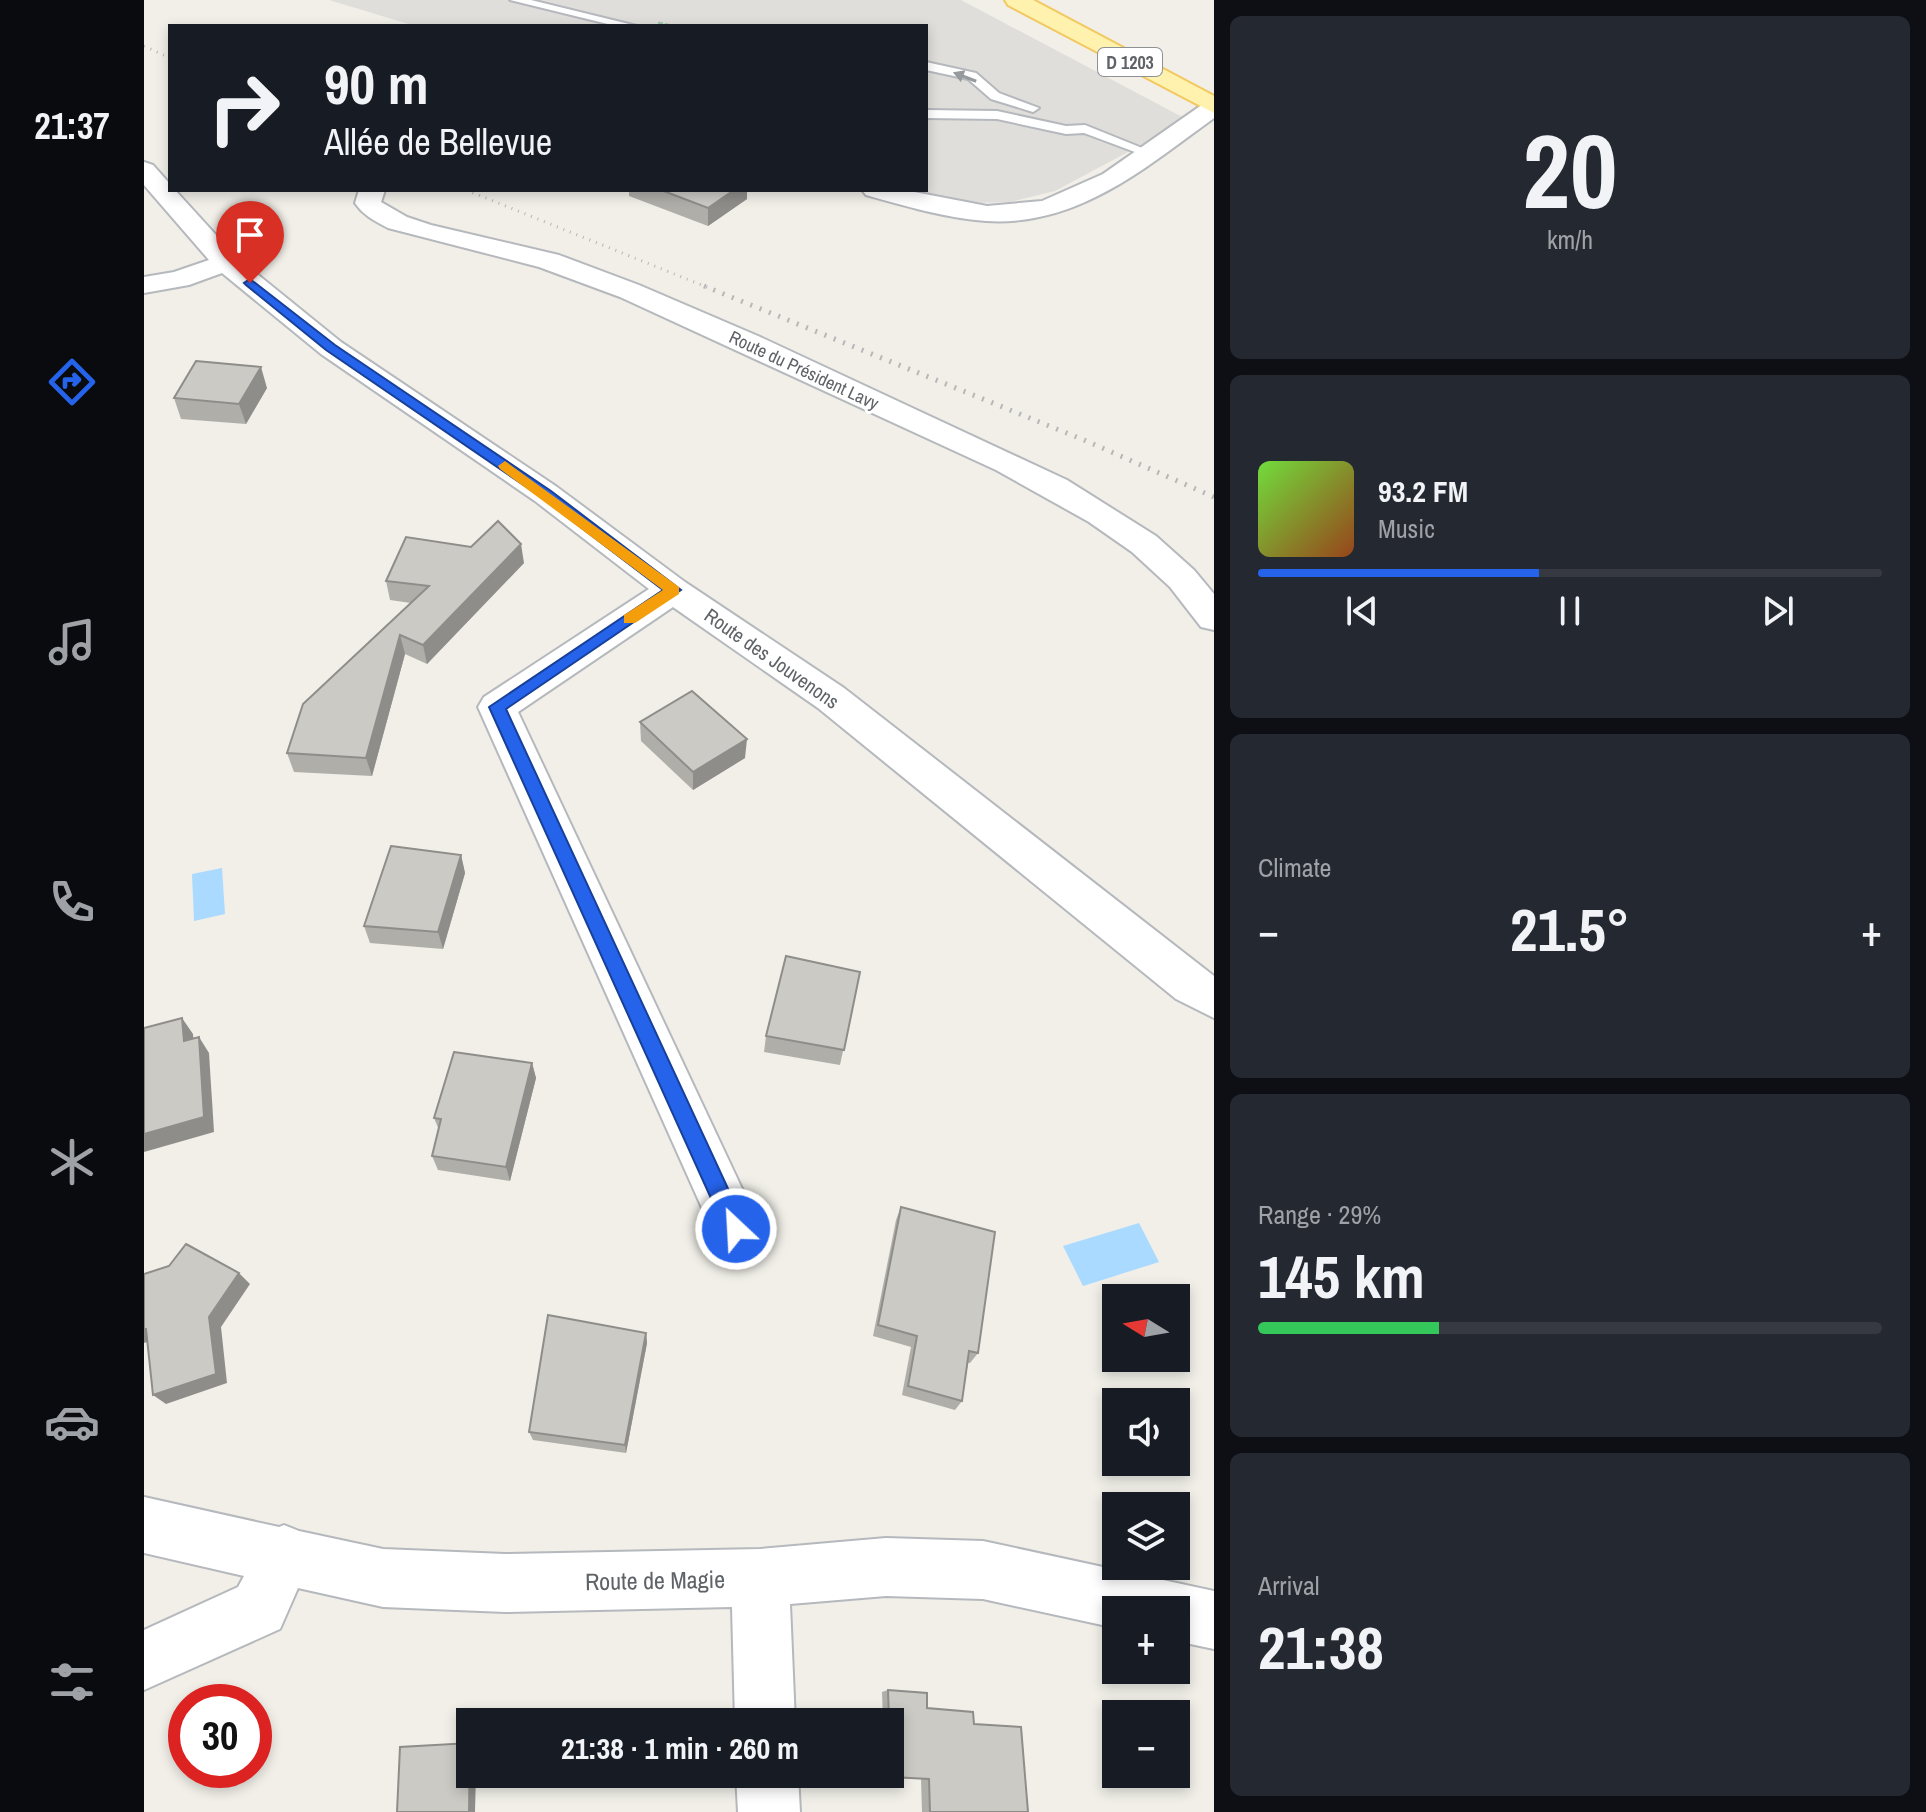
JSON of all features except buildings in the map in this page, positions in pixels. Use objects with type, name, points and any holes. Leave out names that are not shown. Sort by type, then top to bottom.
[{"type":"main road","name":"D 1203","points":[[1016,0],[1214,107]]},
{"type":"main road","name":"D 1203","points":[[1048,16],[1214,89]]},
{"type":"street","points":[[883,192],[951,210],[1028,213],[1061,206],[1151,154],[1183,126],[1214,107]]},
{"type":"street","points":[[1151,154],[1196,146]]},
{"type":"street","name":"Route des Jouvenons","points":[[144,170],[226,263],[331,348],[546,494],[673,590],[831,698],[1192,986],[1214,999]]},
{"type":"street","name":"Route du Président Lavy","points":[[371,192],[368,203],[370,208],[394,223],[510,250],[581,272],[785,359],[1078,498],[1152,552],[1201,599],[1214,618]]},
{"type":"street","points":[[144,285],[179,279],[226,263]]},
{"type":"street","points":[[673,590],[497,707],[736,1229]]},
{"type":"street","name":"Route de Magie","points":[[144,1525],[284,1553],[383,1578],[505,1583],[760,1578],[886,1567],[983,1570],[1103,1596]]},
{"type":"street","points":[[144,1660],[259,1608],[284,1553]]},
{"type":"street","points":[[760,1578],[765,1708]]},
{"type":"street","points":[[1190,1615],[1214,1620]]},
{"type":"street","points":[[768,1788],[769,1812]]},
{"type":"lane","points":[[516,0],[622,24]]},
{"type":"lane","points":[[928,66],[972,76],[990,92],[1008,102],[1072,118],[1085,129],[1151,154]]},
{"type":"lane","points":[[976,114],[991,103],[990,92]]},
{"type":"lane","points":[[928,114],[997,115],[1066,130],[1085,129]]},
{"type":"shaded area","points":[[329,0],[961,0],[1188,120],[1055,191],[1010,202],[975,203],[920,192],[928,192],[928,24],[408,24]]},
{"type":"water","points":[[222,868],[225,914],[194,921],[192,874]]},
{"type":"water","points":[[1139,1223],[1159,1262],[1083,1286],[1063,1246]]},
{"type":"railway","points":[[144,46],[168,57]]},
{"type":"railway","points":[[471,192],[709,288]]},
{"type":"railway","points":[[704,286],[1084,440],[1214,497]]},
{"type":"slow traffic","points":[[505,466],[673,590],[630,619]]},
{"type":"route","points":[[250,283],[331,348],[546,494],[673,590],[497,707],[736,1229]]}]
